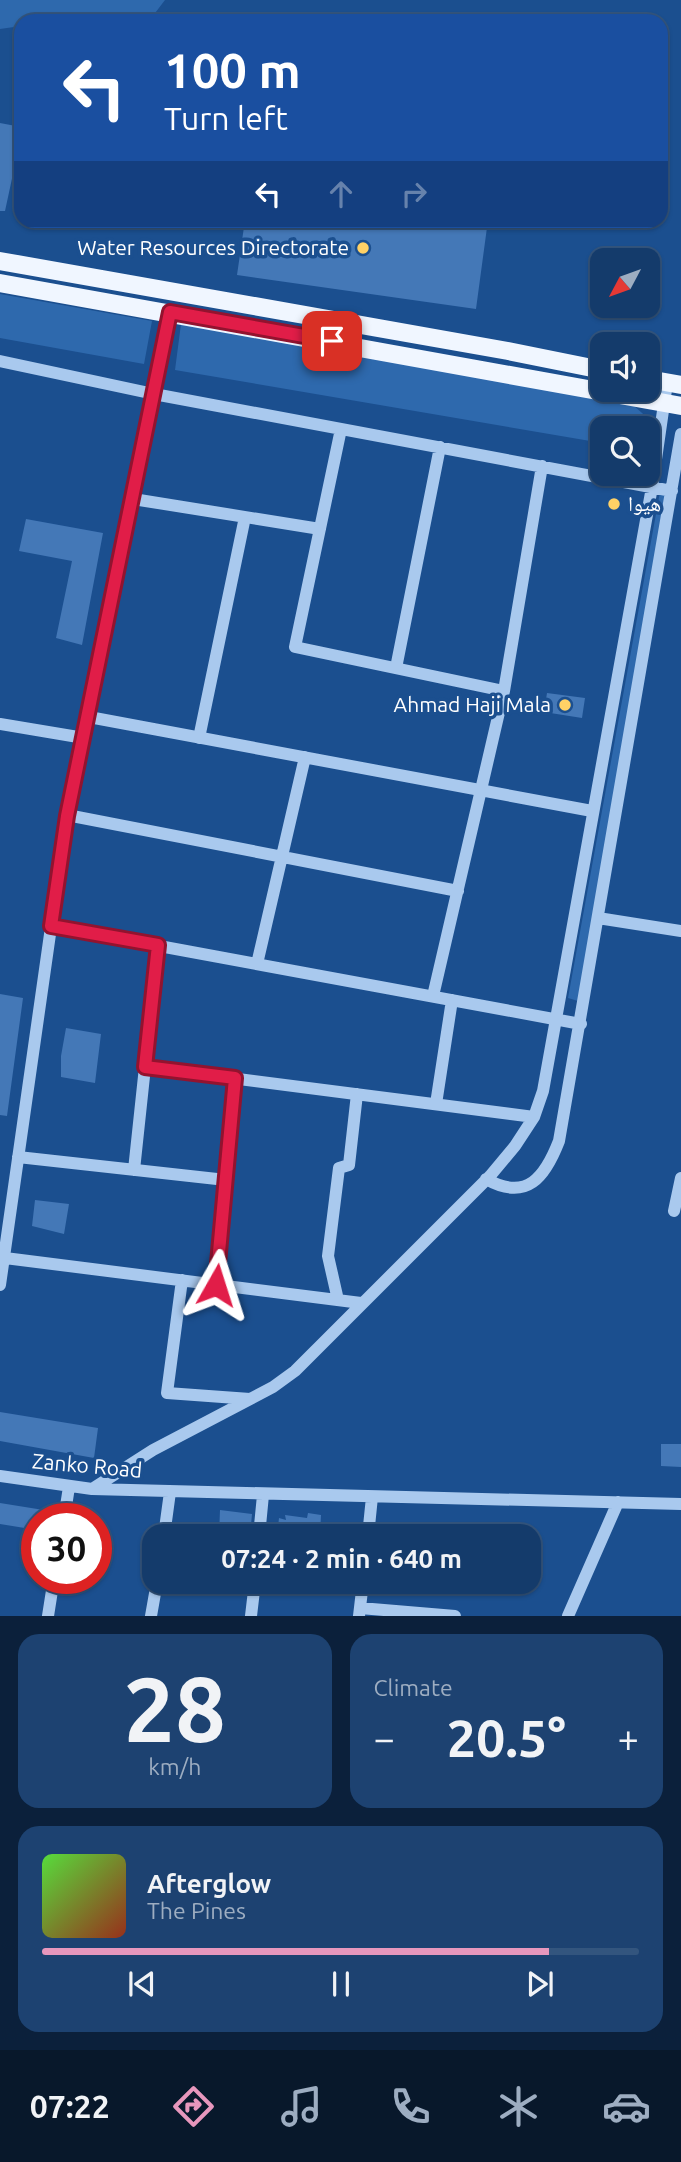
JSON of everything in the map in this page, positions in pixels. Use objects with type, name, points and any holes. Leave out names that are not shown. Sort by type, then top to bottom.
[{"type":"main road","points":[[0,261],[590,368]]},
{"type":"main road","points":[[0,283],[673,404]]},
{"type":"street","points":[[0,1285],[5,1258],[3,1243],[67,816],[134,499],[170,312]]},
{"type":"street","points":[[0,361],[154,394],[671,491]]},
{"type":"street","points":[[92,1489],[163,1444],[251,1399],[295,1371],[486,1179],[515,1146],[534,1117],[543,1091],[557,1020],[592,811],[652,487],[673,404],[674,384]]},
{"type":"street","points":[[341,429],[295,647],[504,691]]},
{"type":"street","points":[[486,1179],[500,1187],[519,1189],[538,1178],[550,1164],[559,1141],[681,434]]},
{"type":"street","points":[[396,668],[440,447]]},
{"type":"street","points":[[433,996],[504,691],[542,466]]},
{"type":"street","points":[[134,499],[320,529]]},
{"type":"street","points":[[200,738],[245,517]]},
{"type":"street","points":[[89,717],[592,811]]},
{"type":"street","points":[[0,724],[84,738]]},
{"type":"street","points":[[257,964],[305,757]]},
{"type":"street","points":[[67,816],[457,891]]},
{"type":"street","points":[[598,918],[681,931]]},
{"type":"street","points":[[51,926],[581,1024]]},
{"type":"street","points":[[572,933],[596,937]]},
{"type":"street","points":[[134,1170],[158,945]]},
{"type":"street","points":[[436,1104],[452,1000]]},
{"type":"street","points":[[145,1067],[534,1117]]},
{"type":"street","points":[[216,1285],[235,1078]]},
{"type":"street","points":[[338,1300],[328,1256],[339,1168],[349,1165],[358,1094]]},
{"type":"street","points":[[18,1157],[226,1180]]},
{"type":"street","points":[[674,1211],[681,1178]]},
{"type":"street","points":[[5,1258],[360,1303]]},
{"type":"street","points":[[182,1280],[167,1393],[251,1399]]},
{"type":"street","name":"Zanko Road","points":[[0,1476],[92,1489],[681,1504]]},
{"type":"street","points":[[66,1503],[69,1487]]},
{"type":"street","points":[[166,1524],[170,1492]]},
{"type":"street","points":[[260,1524],[263,1494]]},
{"type":"street","points":[[369,1524],[372,1497]]},
{"type":"street","points":[[568,1616],[618,1502]]},
{"type":"street","points":[[48,1616],[51,1594]]},
{"type":"street","points":[[151,1616],[155,1594]]},
{"type":"street","points":[[251,1616],[254,1594]]},
{"type":"street","points":[[362,1594],[360,1612],[455,1616]]},
{"type":"shaded area","points":[[0,0],[165,0],[154,14],[14,14],[14,27],[0,29]]},
{"type":"shaded area","points":[[0,294],[152,321],[144,364],[0,338]]},
{"type":"shaded area","points":[[181,324],[590,397],[590,402],[633,405],[645,416],[590,416],[590,441],[175,370]]},
{"type":"shaded area","points":[[660,492],[668,494],[578,1001],[568,998]]},
{"type":"building","points":[[0,123],[14,126],[14,169],[5,211],[0,211]]},
{"type":"building","name":"Water Resources Directorate","points":[[244,228],[487,228],[476,309],[237,275]]},
{"type":"building","points":[[26,519],[103,533],[82,645],[56,638],[72,561],[19,551]]},
{"type":"building","name":"Ahmad Haji Mala","points":[[547,693],[585,698],[582,718],[544,712]]},
{"type":"building","points":[[0,994],[23,998],[7,1116],[0,1115]]},
{"type":"building","points":[[66,1028],[101,1034],[95,1083],[61,1077],[61,1056]]},
{"type":"building","points":[[35,1200],[69,1204],[64,1234],[32,1226]]},
{"type":"building","points":[[0,1412],[98,1428],[94,1458],[0,1441]]},
{"type":"building","points":[[661,1444],[681,1444],[681,1467],[661,1466]]},
{"type":"building","points":[[0,1503],[21,1506],[21,1527],[0,1524]]},
{"type":"building","points":[[220,1510],[252,1514],[251,1524],[219,1524]]},
{"type":"building","points":[[308,1513],[321,1515],[321,1524],[278,1524],[279,1518],[286,1520],[285,1515],[307,1518]]},
{"type":"place","name":"Water Resources Directorate","points":[[363,248]]},
{"type":"place","name":"هیوا","points":[[614,504]]},
{"type":"place","name":"Ahmad Haji Mala","points":[[565,705]]},
{"type":"route","points":[[216,1285],[235,1078],[145,1067],[158,945],[51,926],[67,816],[134,499],[170,312],[332,341]]}]
